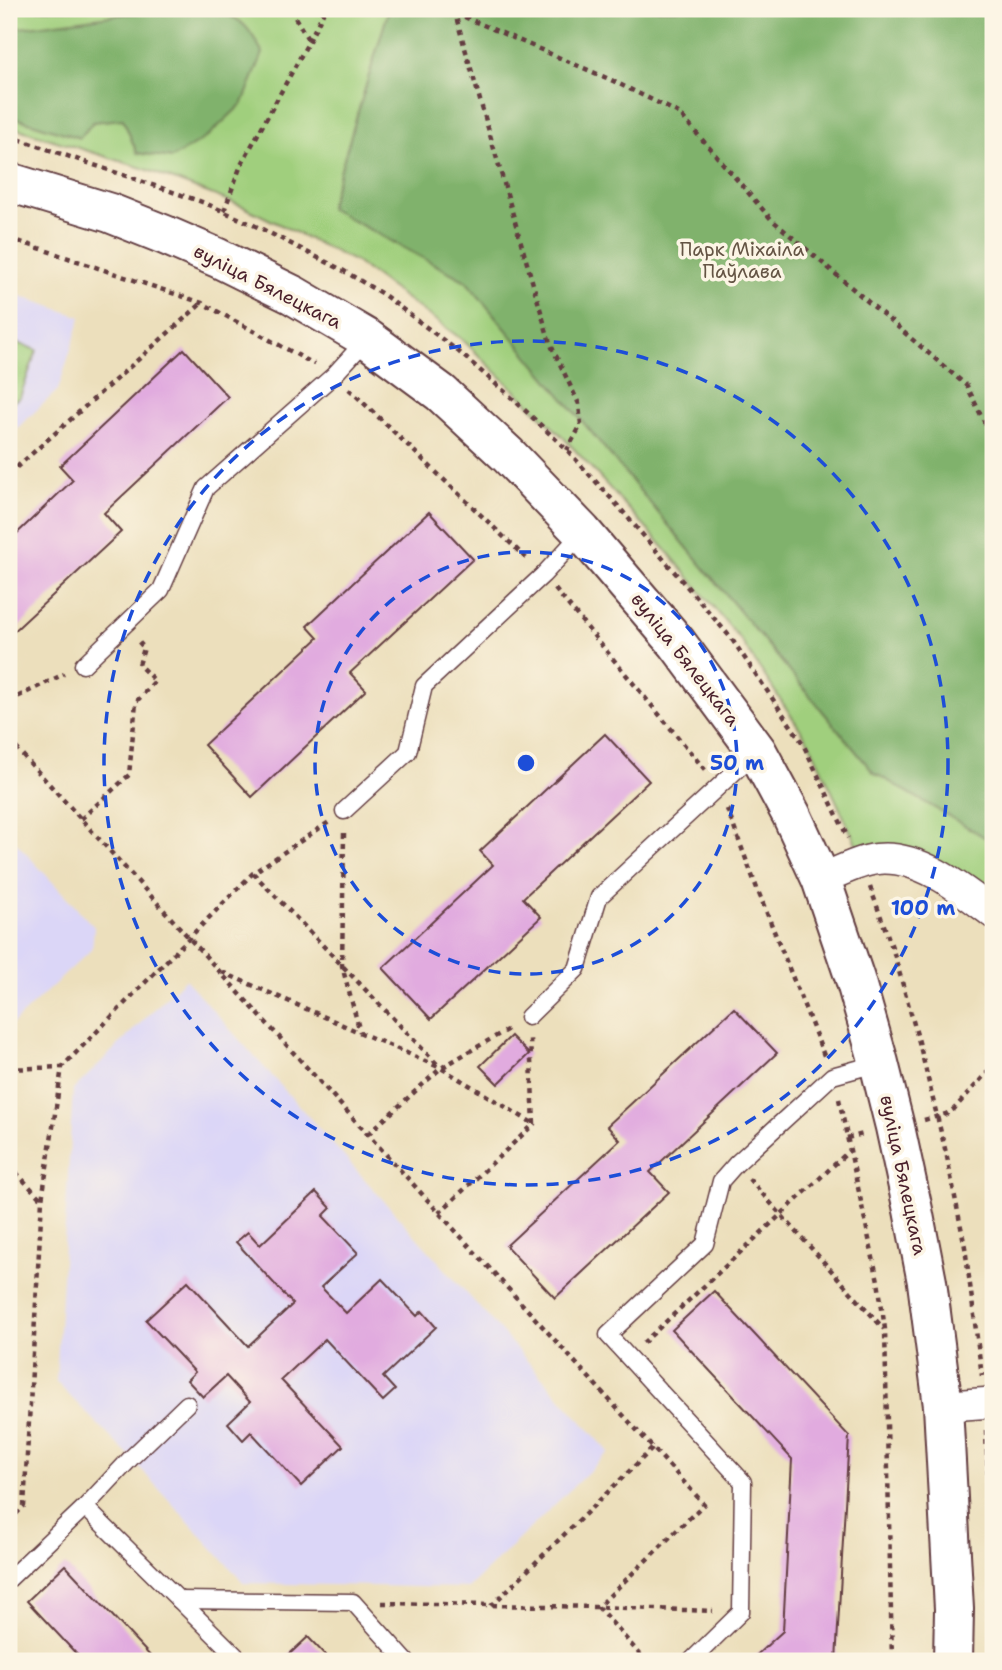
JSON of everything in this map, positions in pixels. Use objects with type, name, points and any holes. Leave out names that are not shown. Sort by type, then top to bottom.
[{"type":"street","name":"вуліца Бялецкага","points":[[9,182],[110,213],[218,258],[293,295],[368,339],[441,393],[508,455],[582,532],[677,643],[757,751],[791,814],[821,879],[855,979],[895,1127],[927,1282],[943,1406],[954,1609],[953,1661]]},
{"type":"street","points":[[821,879],[880,858],[907,862],[951,881],[993,914]]},
{"type":"street","points":[[943,1406],[989,1403]]},
{"type":"lane","points":[[83,665],[160,590],[206,488],[334,375],[368,339]]},
{"type":"lane","points":[[344,811],[408,752],[424,686],[543,575],[582,532]]},
{"type":"lane","points":[[528,1017],[577,969],[599,897],[757,751]]},
{"type":"lane","points":[[691,1661],[741,1612],[743,1482],[608,1335],[705,1244],[722,1181],[736,1164],[832,1076],[878,1063]]},
{"type":"lane","points":[[9,1579],[187,1404]]},
{"type":"lane","points":[[85,1507],[241,1661]]},
{"type":"lane","points":[[179,1600],[353,1602],[405,1661]]},
{"type":"path","points":[[290,9],[309,41]]},
{"type":"path","points":[[224,211],[242,165],[325,9]]},
{"type":"path","points":[[446,9],[454,10],[609,79],[679,113],[771,219],[967,386],[993,438]]},
{"type":"path","points":[[454,10],[550,344],[579,404],[581,425],[567,450]]},
{"type":"path","points":[[9,136],[224,211],[300,247],[384,295],[459,352],[567,450],[618,506],[731,638],[802,741],[876,902],[919,1042],[937,1116],[965,1247],[989,1403],[993,1607]]},
{"type":"path","points":[[9,238],[202,303],[334,375],[543,575],[719,786],[832,1076],[878,1281],[885,1329],[892,1661]]},
{"type":"path","points":[[9,474],[202,303]]},
{"type":"path","points":[[81,819],[129,775],[136,702],[155,681],[139,665],[144,648],[124,626]]},
{"type":"path","points":[[9,701],[83,665]]},
{"type":"path","points":[[9,740],[704,1504],[598,1607]]},
{"type":"path","points":[[9,1521],[24,1506],[42,1199],[62,1067],[253,873],[344,811]]},
{"type":"path","points":[[344,811],[342,966],[360,1032]]},
{"type":"path","points":[[253,873],[441,1068]]},
{"type":"path","points":[[218,971],[441,1068],[534,1124]]},
{"type":"path","points":[[368,1134],[441,1068],[528,1017],[534,1124]]},
{"type":"path","points":[[937,1116],[954,1109],[993,1066]]},
{"type":"path","points":[[9,1069],[62,1067]]},
{"type":"path","points":[[439,1213],[534,1124]]},
{"type":"path","points":[[629,1357],[850,1151]]},
{"type":"path","points":[[736,1164],[885,1329]]},
{"type":"path","points":[[9,1165],[42,1199]]},
{"type":"path","points":[[490,1606],[653,1448]]},
{"type":"path","points":[[353,1602],[741,1612]]},
{"type":"path","points":[[598,1607],[646,1661]]},
{"type":"shaded area","points":[[9,292],[81,317],[58,390],[9,436]]},
{"type":"shaded area","points":[[9,835],[94,927],[92,949],[12,1024],[9,1024]]},
{"type":"shaded area","points":[[185,979],[609,1452],[468,1588],[244,1583],[131,1458],[56,1382],[73,1090]]},
{"type":"green space","name":"Парк Міхаіла Паўлава","points":[[9,9],[993,9],[993,897],[859,850],[810,744],[740,639],[667,551],[563,437],[464,341],[356,262],[242,206],[145,169],[9,126]]},
{"type":"green space","points":[[163,9],[206,10],[237,19],[247,28],[263,53],[243,103],[207,137],[172,158],[137,153],[123,119],[93,122],[80,138],[9,116],[9,20],[20,28]]},
{"type":"green space","name":"Парк Міхаіла Паўлава","points":[[389,9],[993,9],[993,842],[873,772],[466,281],[329,208]]},
{"type":"green space","points":[[9,340],[37,350],[20,397],[9,404]]},
{"type":"building","points":[[184,349],[228,397],[104,513],[121,532],[9,636],[9,541],[73,480],[60,466]]},
{"type":"building","points":[[429,512],[473,559],[350,673],[366,690],[252,797],[204,745],[318,638],[307,626]]},
{"type":"building","points":[[605,734],[649,781],[523,898],[541,917],[431,1019],[383,968],[493,865],[480,851]]},
{"type":"building","points":[[734,1008],[777,1053],[650,1172],[669,1192],[555,1298],[506,1246],[620,1140],[607,1126]]},
{"type":"building","points":[[511,1036],[529,1054],[498,1084],[480,1066]]},
{"type":"building","points":[[316,1192],[331,1208],[323,1216],[358,1253],[321,1287],[346,1313],[382,1279],[417,1316],[422,1311],[436,1327],[383,1377],[395,1390],[383,1401],[325,1339],[281,1380],[343,1446],[301,1486],[251,1432],[243,1440],[228,1423],[250,1402],[226,1376],[203,1397],[187,1380],[195,1372],[146,1320],[188,1281],[248,1346],[293,1304],[236,1242],[248,1232],[260,1245]]},
{"type":"building","points":[[714,1291],[849,1436],[836,1661],[750,1661],[783,1631],[792,1459],[672,1330]]},
{"type":"building","points":[[65,1565],[155,1661],[83,1661],[27,1601]]},
{"type":"building","points":[[308,1637],[331,1661],[282,1661]]}]
